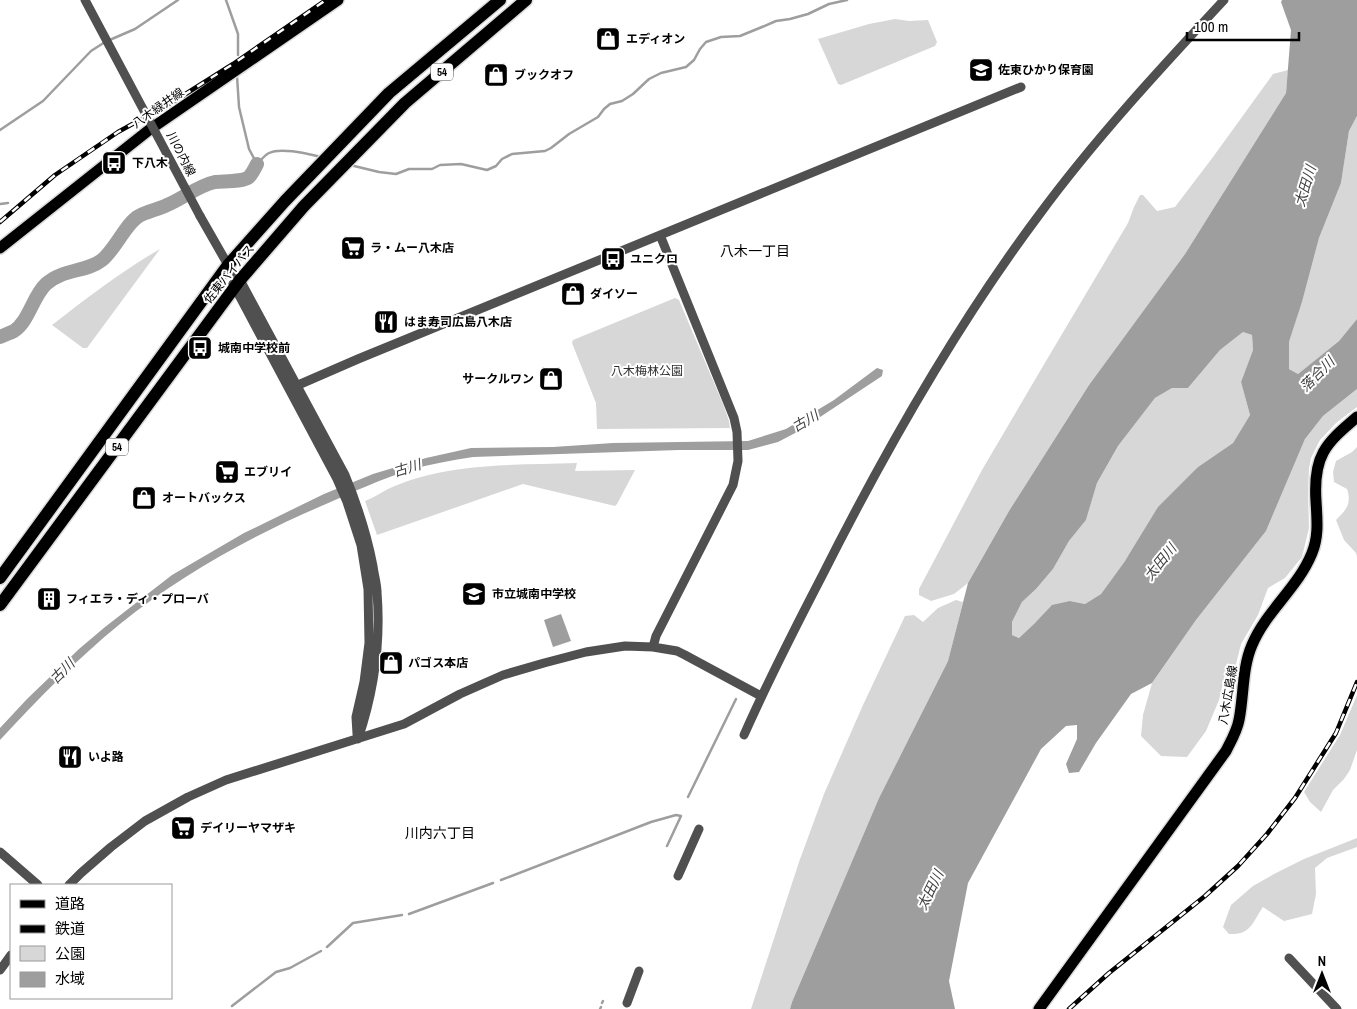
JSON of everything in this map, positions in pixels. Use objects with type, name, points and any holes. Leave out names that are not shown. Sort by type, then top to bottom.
[{"type":"highway","name":"佐東バイパス","points":[[0,578],[228,265],[308,176],[389,93],[500,0]]},
{"type":"highway","name":"佐東バイパス","points":[[0,606],[237,284],[304,206],[405,103],[526,0]]},
{"type":"main road","name":"八木緑井線","points":[[0,248],[149,130],[338,0]]},
{"type":"main road","name":"八木広島線","points":[[1039,1009],[1226,751],[1233,738],[1239,722],[1250,647],[1263,623],[1300,576],[1312,554],[1318,521],[1316,480],[1324,450],[1335,436],[1357,417]]},
{"type":"street","name":"川の内線","points":[[85,0],[293,386],[341,477],[351,500],[368,589],[369,643],[364,682],[356,717],[358,739]]},
{"type":"street","points":[[744,735],[761,696],[852,516],[932,374],[972,311],[1038,215],[1106,130],[1224,0]]},
{"type":"street","points":[[293,386],[1021,87]]},
{"type":"street","points":[[652,647],[733,485],[738,461],[737,432],[728,402],[660,235]]},
{"type":"street","points":[[70,884],[111,847],[145,822],[188,797],[226,780],[404,724],[460,694],[503,675],[544,662],[586,652],[625,646],[652,647],[685,654],[761,696]]},
{"type":"street","points":[[678,876],[699,829]]},
{"type":"street","points":[[0,852],[37,884]]},
{"type":"street","points":[[0,970],[10,956]]},
{"type":"street","points":[[1289,958],[1337,1009]]},
{"type":"street","points":[[627,1003],[639,971]]},
{"type":"green space","points":[[895,19],[909,21],[928,20],[937,42],[935,46],[841,85],[838,84],[818,39],[869,24]]},
{"type":"green space","points":[[1288,70],[1286,93],[1185,254],[1089,385],[1009,511],[968,583],[954,594],[931,601],[919,595],[919,589],[982,470],[1128,223],[1140,195],[1143,195],[1157,211],[1175,207],[1273,74]]},
{"type":"green space","points":[[1357,116],[1357,319],[1339,341],[1298,374],[1289,369],[1289,342],[1319,238],[1341,183],[1349,131]]},
{"type":"green space","points":[[160,249],[87,348],[83,348],[52,325],[118,276]]},
{"type":"green space","name":"八木梅林公園","points":[[675,298],[679,300],[723,404],[730,428],[597,429],[596,403],[572,343],[573,340]]},
{"type":"green space","points":[[1243,332],[1252,335],[1253,350],[1241,382],[1250,415],[1233,443],[1198,467],[1101,594],[1085,604],[1070,601],[1035,623],[1019,638],[1012,635],[1012,622],[1022,602],[1053,569],[1069,541],[1086,520],[1097,483],[1118,446],[1155,398],[1172,388],[1188,388],[1220,350]]},
{"type":"green space","points":[[1357,389],[1357,407],[1336,423],[1320,440],[1311,458],[1308,492],[1309,528],[1302,557],[1285,578],[1268,588],[1258,615],[1241,644],[1234,672],[1225,675],[1219,700],[1206,731],[1187,757],[1161,756],[1141,736],[1143,715],[1152,683],[1196,620],[1266,531],[1305,439],[1323,416]]},
{"type":"green space","points":[[1357,447],[1357,557],[1356,553],[1344,540],[1336,520],[1345,510],[1349,499],[1347,489],[1334,482],[1333,472],[1336,461]]},
{"type":"green space","points":[[577,463],[575,471],[635,470],[615,506],[523,484],[377,535],[365,501],[404,482],[454,470],[474,467]]},
{"type":"green space","points":[[956,600],[963,602],[948,661],[879,798],[790,1009],[751,1009],[799,862],[824,794],[905,616],[914,615],[923,622],[938,608]]},
{"type":"green space","points":[[1357,695],[1357,750],[1350,770],[1333,790],[1321,812],[1310,802],[1304,792],[1340,735]]},
{"type":"green space","points":[[1357,838],[1357,847],[1327,858],[1315,868],[1316,894],[1312,914],[1284,921],[1263,907],[1247,930],[1236,934],[1229,934],[1223,927],[1231,905],[1253,886],[1304,859]]},
{"type":"water","points":[[1282,0],[1357,0],[1357,116],[1349,131],[1341,183],[1319,238],[1289,342],[1289,369],[1298,374],[1339,341],[1357,319],[1357,389],[1323,416],[1305,439],[1266,531],[1196,620],[1152,683],[1131,694],[1096,743],[1079,772],[1069,773],[1066,764],[1077,739],[1077,725],[1066,726],[1041,749],[968,883],[949,981],[955,1009],[790,1009],[879,798],[948,661],[968,583],[1009,511],[1089,385],[1185,254],[1286,93],[1291,30],[1281,2]],"holes":[[[1243,332],[1252,335],[1253,350],[1241,382],[1250,415],[1233,443],[1198,467],[1158,507],[1125,561],[1101,594],[1085,604],[1070,601],[1052,605],[1019,638],[1012,635],[1012,622],[1022,602],[1053,569],[1069,541],[1086,520],[1097,483],[1118,446],[1155,398],[1172,388],[1188,388],[1220,350]]]},
{"type":"water","name":"古川","points":[[877,368],[883,370],[882,376],[799,431],[778,442],[748,450],[679,450],[473,457],[418,468],[367,486],[245,542],[168,589],[120,624],[88,651],[0,740],[0,728],[79,649],[172,575],[244,533],[324,494],[373,474],[426,458],[471,448],[748,441],[786,429],[834,400]]},
{"type":"water","points":[[561,614],[571,641],[553,647],[544,620]]},
{"type":"waterway","points":[[0,130],[43,101],[91,51],[105,42],[135,29],[178,0]]},
{"type":"waterway","points":[[226,0],[238,34],[238,55]]},
{"type":"waterway","points":[[350,165],[396,174],[409,169],[432,169],[440,165],[461,164],[487,170],[512,154],[545,151],[598,117],[610,104],[622,101],[633,94],[649,79],[661,73],[686,67],[694,60],[706,42],[721,37],[740,36],[776,21],[808,14],[829,4],[847,0]]},
{"type":"waterway","points":[[237,76],[239,107],[249,149],[257,164],[274,151],[295,152],[321,157]]},
{"type":"waterway","points":[[0,337],[19,327],[42,289],[52,279],[89,267],[107,256],[134,219],[208,184],[246,179],[257,164]]},
{"type":"waterway","points":[[0,204],[8,203]]},
{"type":"waterway","points":[[688,797],[736,699]]},
{"type":"waterway","points":[[501,880],[651,822],[676,815],[681,816],[667,846]]},
{"type":"waterway","points":[[409,914],[493,883]]},
{"type":"waterway","points":[[327,947],[353,923],[402,915]]},
{"type":"waterway","points":[[232,1006],[276,972],[290,968],[321,951]]},
{"type":"railway","points":[[0,222],[55,175],[118,132],[176,100],[233,64],[326,0]]},
{"type":"railway","points":[[1069,1009],[1109,973],[1205,896],[1238,866],[1267,834],[1295,798],[1336,733],[1357,682]]},
{"type":"place","name":"エディオン","points":[[608,39]]},
{"type":"place","name":"佐東ひかり保育園","points":[[981,70]]},
{"type":"place","name":"ブックオフ","points":[[496,75]]},
{"type":"place","name":"下八木","points":[[114,163]]},
{"type":"place","name":"ラ・ムー八木店","points":[[353,248]]},
{"type":"place","name":"ユニクロ","points":[[613,259]]},
{"type":"place","name":"ダイソー","points":[[573,294]]},
{"type":"place","name":"はま寿司広島八木店","points":[[386,322]]},
{"type":"place","name":"城南中学校前","points":[[200,348]]},
{"type":"place","name":"サークルワン","points":[[551,379]]},
{"type":"place","name":"エブリイ","points":[[227,472]]},
{"type":"place","name":"オートバックス","points":[[144,498]]},
{"type":"place","name":"市立城南中学校","points":[[474,594]]},
{"type":"place","name":"フィエラ・ディ・プローバ","points":[[49,599]]},
{"type":"place","name":"パゴス本店","points":[[391,663]]},
{"type":"place","name":"いよ路","points":[[70,757]]},
{"type":"place","name":"デイリーヤマザキ","points":[[183,828]]},
{"type":"district","name":"八木一丁目","points":[[755,251]]},
{"type":"district","name":"川内六丁目","points":[[440,833]]},
{"type":"water label","name":"太田川","points":[[1305,186]]},
{"type":"water label","name":"落合川","points":[[1317,374]]},
{"type":"water label","name":"太田川","points":[[1160,562]]},
{"type":"water label","name":"太田川","points":[[930,890]]}]
